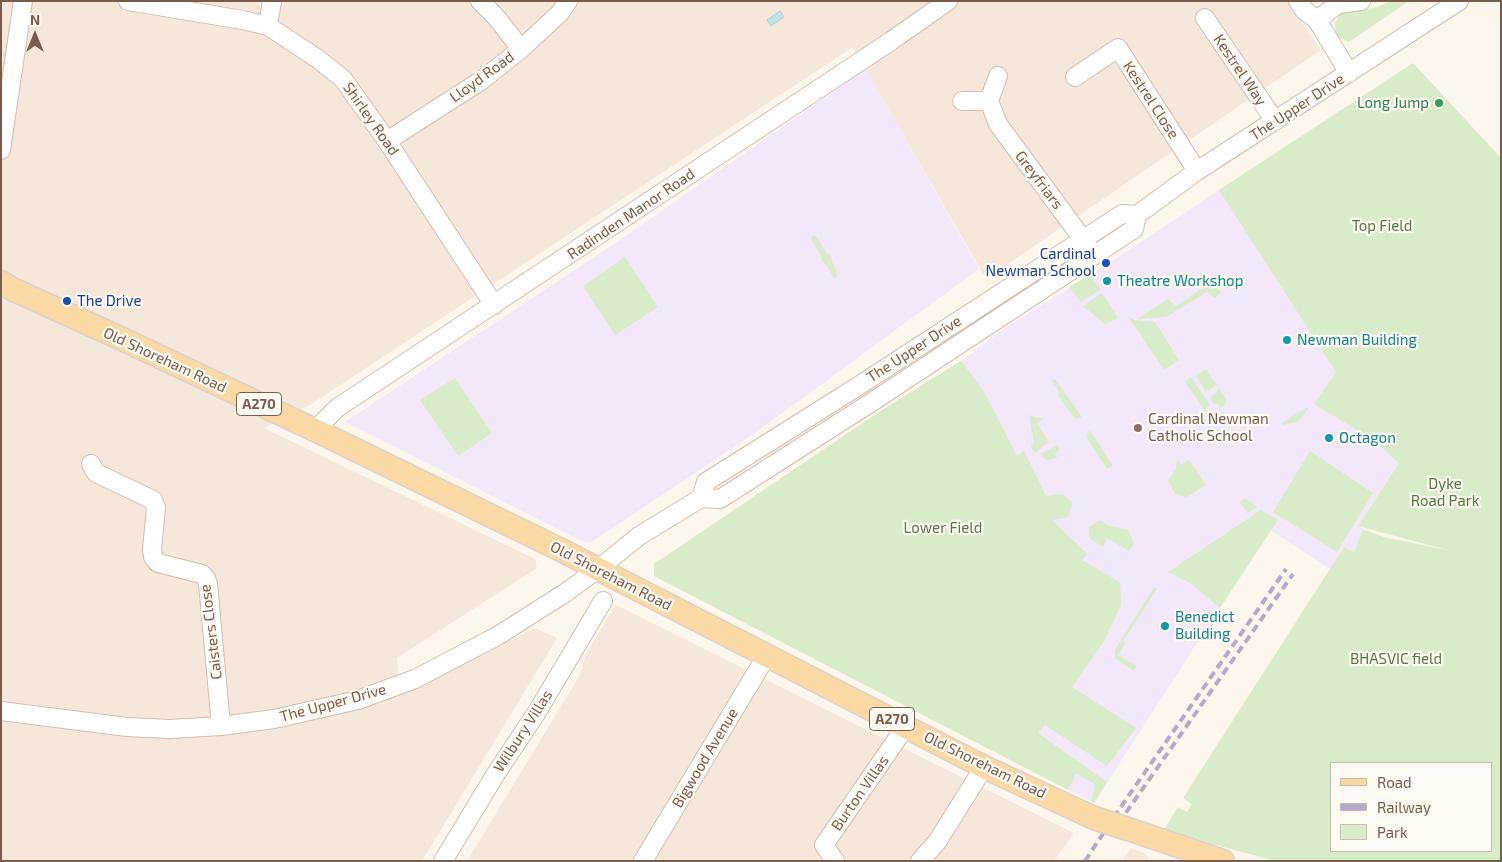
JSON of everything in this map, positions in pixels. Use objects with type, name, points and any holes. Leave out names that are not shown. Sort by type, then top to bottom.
[{"type":"main road","name":"Old Shoreham Road","points":[[1,282],[12,289],[319,432],[561,550],[984,767],[1094,818],[1212,859]]},
{"type":"street","points":[[1,150],[23,1]]},
{"type":"street","name":"Shirley Road","points":[[128,1],[243,20],[268,26],[318,59],[343,79],[387,141],[494,305]]},
{"type":"street","points":[[268,26],[272,1]]},
{"type":"street","points":[[480,1],[496,17],[522,49]]},
{"type":"street","name":"Lloyd Road","points":[[387,141],[482,80],[522,49],[560,13],[568,1]]},
{"type":"street","name":"Radinden Manor Road","points":[[319,432],[324,422],[337,408],[948,1]]},
{"type":"street","points":[[1298,1],[1304,10],[1317,20],[1349,73]]},
{"type":"street","points":[[1317,20],[1338,4],[1361,1]]},
{"type":"street","name":"The Upper Drive","points":[[1,711],[127,727],[170,729],[221,726],[274,719],[358,700],[415,679],[499,635],[598,569],[639,536],[702,498],[720,499],[875,400],[1134,229],[1137,216],[1197,171],[1459,1]]},
{"type":"street","name":"Kestrel Way","points":[[1205,18],[1275,122]]},
{"type":"street","name":"Kestrel Close","points":[[1075,77],[1118,48],[1197,171]]},
{"type":"street","points":[[962,101],[989,102],[998,76]]},
{"type":"street","name":"Greyfriars","points":[[989,102],[998,124],[1084,239],[1094,256]]},
{"type":"street","name":"The Upper Drive","points":[[702,498],[706,482],[863,383],[1122,214],[1137,216]]},
{"type":"street","name":"Caisters Close","points":[[91,464],[96,474],[153,500],[156,508],[152,549],[153,557],[158,563],[202,574],[206,578],[221,726]]},
{"type":"street","name":"Wilbury Villas","points":[[443,861],[497,772],[537,712],[603,600]]},
{"type":"street","name":"Bigwood Avenue","points":[[643,861],[767,655]]},
{"type":"street","name":"Burton Villas","points":[[835,861],[824,846],[906,726]]},
{"type":"street","points":[[920,861],[937,842],[984,767]]},
{"type":"shaded area","points":[[1,1],[1287,1],[1321,50],[986,279],[853,47],[310,405],[264,428],[535,559],[537,568],[397,658],[400,695],[535,628],[557,638],[422,861],[1,861]]},
{"type":"shaded area","name":"Cardinal Newman Catholic School","points":[[1413,63],[1501,158],[1501,305],[1358,526],[1450,567],[1422,634],[1344,548],[1330,569],[1270,530],[1094,803],[654,576],[654,564],[882,410],[967,357],[1002,330],[1106,265]]},
{"type":"shaded area","points":[[866,69],[979,269],[755,433],[590,543],[582,541],[345,422],[617,242]]},
{"type":"shaded area","points":[[616,605],[1074,833],[1054,861],[467,861],[580,675],[586,653]]},
{"type":"shaded area","points":[[1131,848],[1146,854],[1151,861],[1122,861]]},
{"type":"green space","points":[[1391,1],[1409,1],[1349,42],[1340,38],[1336,33],[1335,24],[1340,13],[1345,10],[1374,8]]},
{"type":"green space","points":[[1413,63],[1501,158],[1501,861],[1276,861],[1163,831],[1178,807],[1187,812],[1192,804],[1183,798],[1344,547],[1354,552],[1363,530],[1384,537],[1451,551],[1358,526],[1399,463],[1375,441],[1314,404],[1336,372],[1219,190]]},
{"type":"green space","points":[[812,235],[816,236],[826,253],[830,255],[837,274],[836,278],[833,277],[822,261],[811,239]]},
{"type":"green space","points":[[625,257],[658,307],[615,335],[583,286]]},
{"type":"green space","points":[[1090,275],[1101,289],[1081,302],[1069,287]]},
{"type":"green space","points":[[1210,283],[1222,292],[1215,298],[1207,292],[1166,317],[1137,319],[1168,299],[1176,306]]},
{"type":"green space","points":[[1102,293],[1118,318],[1105,324],[1083,306]]},
{"type":"green space","points":[[1128,316],[1134,320],[1155,322],[1179,360],[1164,370]]},
{"type":"green space","name":"Lower Field","points":[[961,361],[983,390],[1017,456],[1024,451],[1046,496],[1062,494],[1073,503],[1068,517],[1052,520],[1087,554],[1082,560],[1120,582],[1121,605],[1103,643],[1072,687],[1136,728],[1107,766],[1045,725],[1038,733],[1107,782],[1094,803],[1091,802],[1095,784],[1076,774],[1068,790],[654,576],[654,564],[882,410]]},
{"type":"green space","points":[[1206,369],[1217,385],[1206,392],[1196,375]]},
{"type":"green space","points":[[1191,377],[1210,405],[1206,408],[1211,416],[1209,417],[1185,382]]},
{"type":"green space","points":[[455,378],[492,433],[458,456],[420,400]]},
{"type":"green space","points":[[1055,379],[1082,417],[1075,419],[1058,395],[1059,392],[1052,381]]},
{"type":"green space","points":[[1219,389],[1226,399],[1225,405],[1220,408],[1210,398]]},
{"type":"green space","points":[[1307,407],[1308,409],[1298,422],[1283,425],[1282,423]]},
{"type":"green space","points":[[1029,415],[1043,419],[1037,423],[1049,442],[1035,453],[1030,446],[1034,443]]},
{"type":"green space","points":[[1090,430],[1113,466],[1107,469],[1088,440],[1087,434]]},
{"type":"green space","points":[[1057,445],[1060,449],[1055,454],[1058,460],[1056,458],[1046,460],[1040,454]]},
{"type":"green space","points":[[1310,451],[1373,493],[1337,552],[1273,512]]},
{"type":"green space","points":[[1177,459],[1181,465],[1189,460],[1206,485],[1187,497],[1176,495],[1168,481],[1176,469]]},
{"type":"green space","points":[[1245,498],[1257,507],[1248,513],[1239,502]]},
{"type":"green space","points":[[1261,510],[1278,520],[1220,608],[1190,583],[1168,572]]},
{"type":"green space","points":[[1098,521],[1128,530],[1134,543],[1129,551],[1107,538],[1103,547],[1092,540],[1089,537],[1089,527]]},
{"type":"green space","points":[[1154,587],[1157,589],[1123,641],[1126,643],[1118,655],[1137,666],[1134,671],[1115,658],[1115,650]]},
{"type":"water","points":[[780,11],[784,17],[771,26],[767,20]]},
{"type":"railway","points":[[1085,861],[1286,569]]},
{"type":"railway","points":[[1111,834],[1293,574]]},
{"type":"place","name":"Long Jump","points":[[1439,103]]},
{"type":"place","name":"Cardinal Newman School","points":[[1106,263]]},
{"type":"place","name":"Theatre Workshop","points":[[1107,281]]},
{"type":"place","name":"The Drive","points":[[67,301]]},
{"type":"place","name":"Newman Building","points":[[1287,340]]},
{"type":"place","name":"Cardinal Newman Catholic School","points":[[1138,428]]},
{"type":"place","name":"Octagon","points":[[1329,438]]},
{"type":"place","name":"Benedict Building","points":[[1165,626]]},
{"type":"park label","name":"Top Field","points":[[1382,226]]},
{"type":"park label","name":"Dyke Road Park","points":[[1445,492]]},
{"type":"park label","name":"BHASVIC field","points":[[1396,659]]}]
